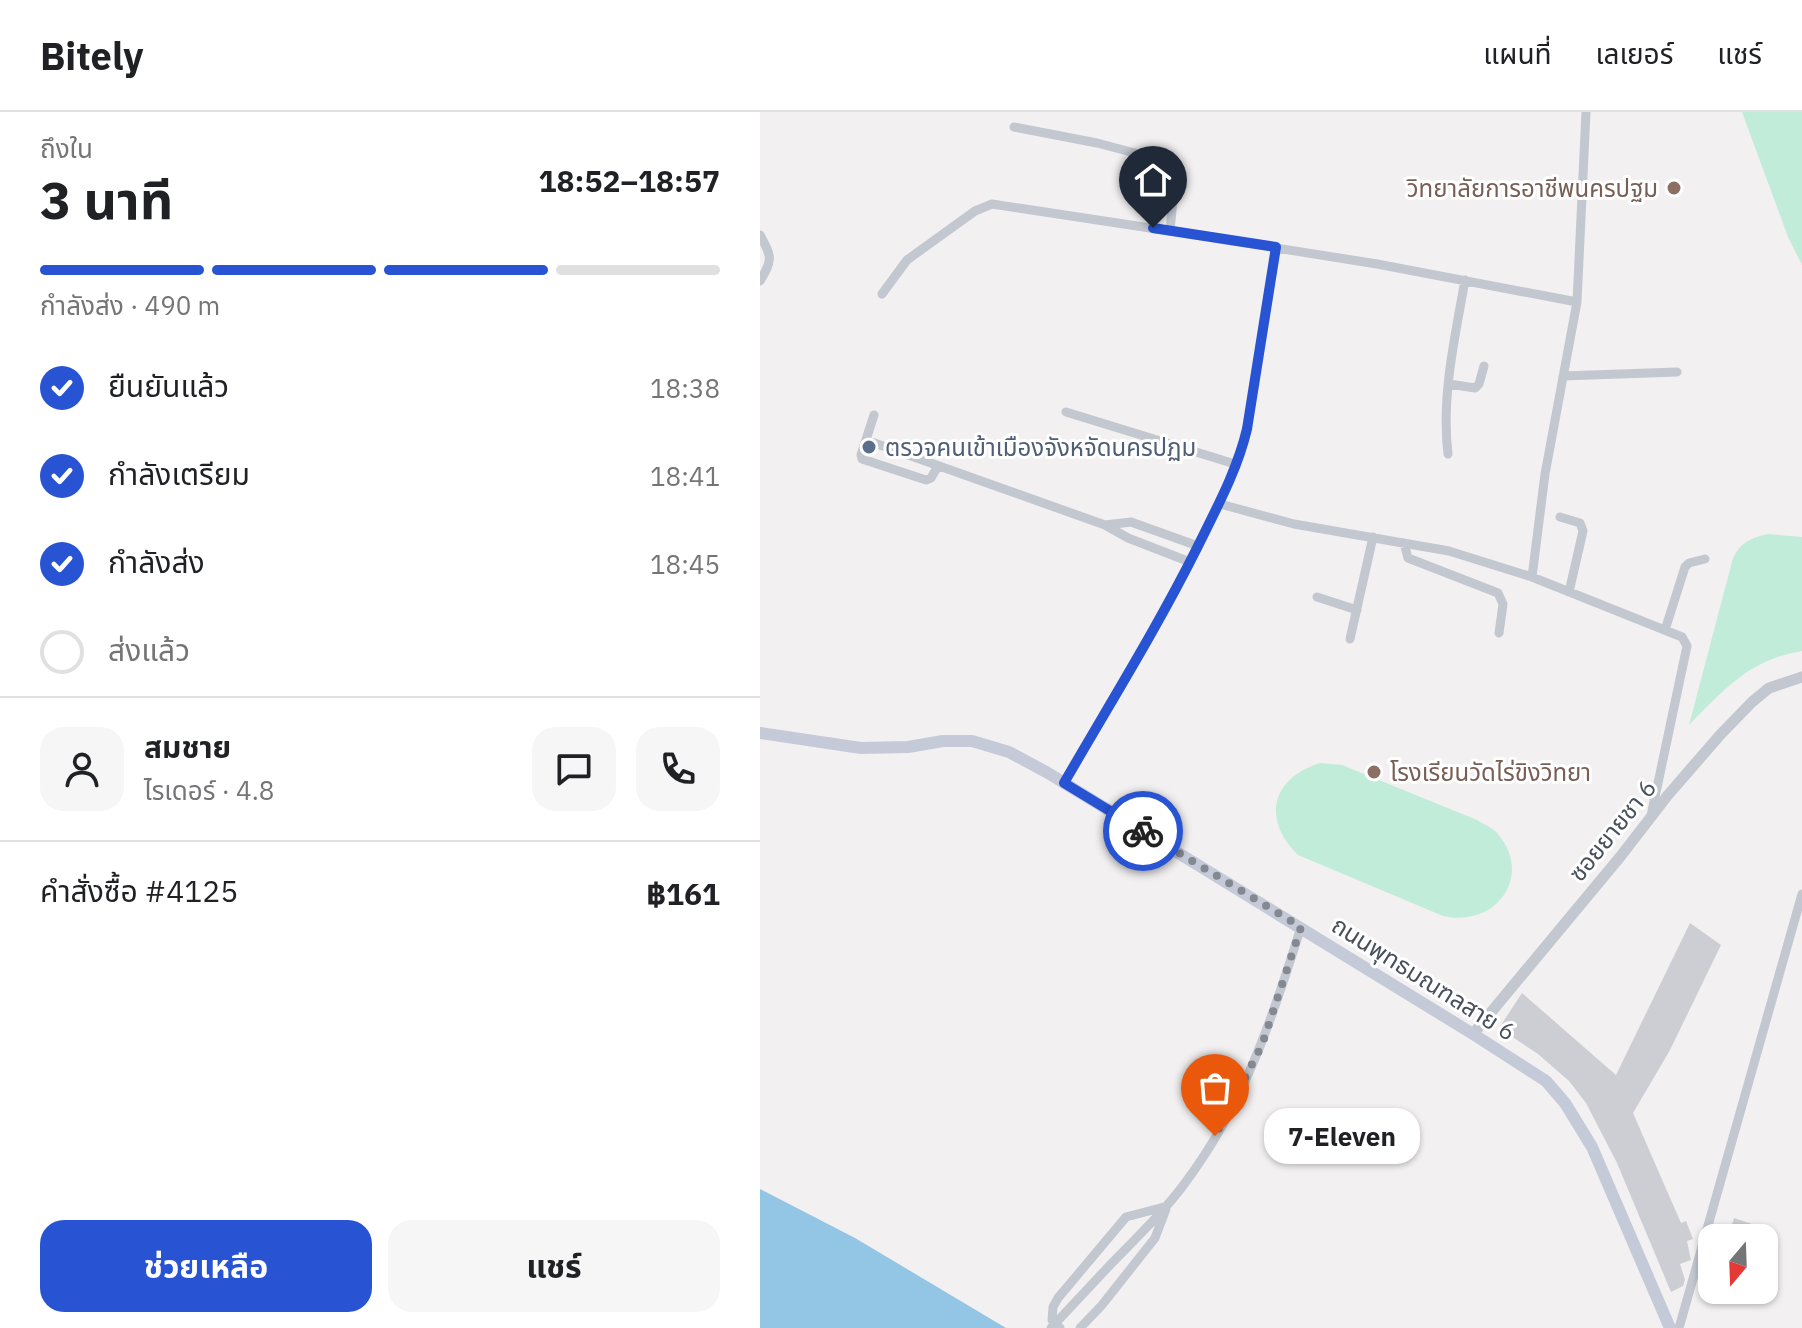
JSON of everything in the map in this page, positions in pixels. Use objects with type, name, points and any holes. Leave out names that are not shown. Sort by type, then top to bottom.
[{"type":"main road","name":"ถนนพุทธมณฑลสาย 6","points":[[760,733],[861,748],[972,741],[1009,752],[1301,927],[1546,1081],[1581,1126],[1670,1328]]},
{"type":"street","points":[[1532,577],[1545,474],[1577,302],[1586,112]]},
{"type":"street","points":[[1014,127],[1097,143],[1173,163],[1176,168],[1170,231]]},
{"type":"street","points":[[882,294],[907,260],[975,211],[992,204],[1276,247],[1577,302]]},
{"type":"street","points":[[760,235],[770,253],[770,261],[760,281]]},
{"type":"street","points":[[1064,783],[1220,504],[1247,429],[1276,247]]},
{"type":"street","points":[[1448,454],[1445,430],[1449,384],[1465,280]]},
{"type":"street","points":[[1449,384],[1475,388],[1484,366]]},
{"type":"street","points":[[1563,376],[1677,372]]},
{"type":"street","points":[[1066,412],[1235,464]]},
{"type":"street","points":[[874,415],[862,459],[926,480],[931,478],[938,466]]},
{"type":"street","points":[[866,440],[1105,525],[1128,538],[1190,562]]},
{"type":"street","points":[[1220,504],[1294,524],[1449,551],[1532,577],[1682,637],[1687,646],[1650,820]]},
{"type":"street","points":[[1560,517],[1580,523],[1583,531],[1569,592]]},
{"type":"street","points":[[1105,525],[1131,522],[1198,546]]},
{"type":"street","points":[[1350,639],[1373,537]]},
{"type":"street","points":[[1404,543],[1408,558],[1498,593],[1503,604],[1499,633]]},
{"type":"street","points":[[1665,630],[1685,567],[1705,559]]},
{"type":"street","points":[[1317,597],[1357,610]]},
{"type":"street","name":"ซอยยายชา 6","points":[[1473,1034],[1668,795],[1752,702],[1769,688],[1802,677]]},
{"type":"street","points":[[1679,1328],[1802,894]]},
{"type":"street","points":[[1051,1328],[1167,1206],[1206,1152],[1258,1055],[1301,927]]},
{"type":"street","points":[[1060,1328],[1052,1320],[1053,1307],[1058,1298],[1126,1217],[1167,1206]]},
{"type":"street","points":[[1080,1328],[1155,1238],[1167,1206]]},
{"type":"green space","points":[[1742,112],[1802,112],[1802,265],[1788,237]]},
{"type":"green space","points":[[1768,534],[1802,537],[1802,651],[1783,655],[1752,669],[1727,688],[1689,725],[1733,558],[1747,542]]},
{"type":"green space","points":[[1320,763],[1342,765],[1477,820],[1493,830],[1508,850],[1512,867],[1504,896],[1493,907],[1479,914],[1462,918],[1443,916],[1298,855],[1279,828],[1277,801],[1291,779]]},
{"type":"water","points":[[760,1189],[855,1238],[1006,1328],[760,1328]]},
{"type":"building","points":[[1690,923],[1721,945],[1670,1050],[1633,1113],[1681,1223],[1686,1221],[1693,1239],[1687,1241],[1691,1260],[1680,1264],[1685,1280],[1683,1286],[1671,1292],[1617,1163],[1586,1103],[1569,1081],[1538,1054],[1499,1028],[1522,993],[1616,1075]]},
{"type":"building","points":[[1734,1218],[1752,1224],[1732,1224]]},
{"type":"way so far","points":[[1143,831],[1301,927],[1262,1045],[1215,1136]]},
{"type":"place","name":"วิทยาลัยการอาชีพนครปฐม","points":[[1674,188]]},
{"type":"place","name":"ตรวจคนเข้าเมืองจังหจัดนครปฏม","points":[[869,447]]},
{"type":"place","name":"โรงเรียนวัดไร่ขิงวิทยา","points":[[1374,772]]},
{"type":"place","name":"7-Eleven","points":[[1215,1136]]},
{"type":"route","points":[[1143,831],[1064,783],[1177,588],[1226,489],[1247,429],[1276,247],[1153,228]]}]
